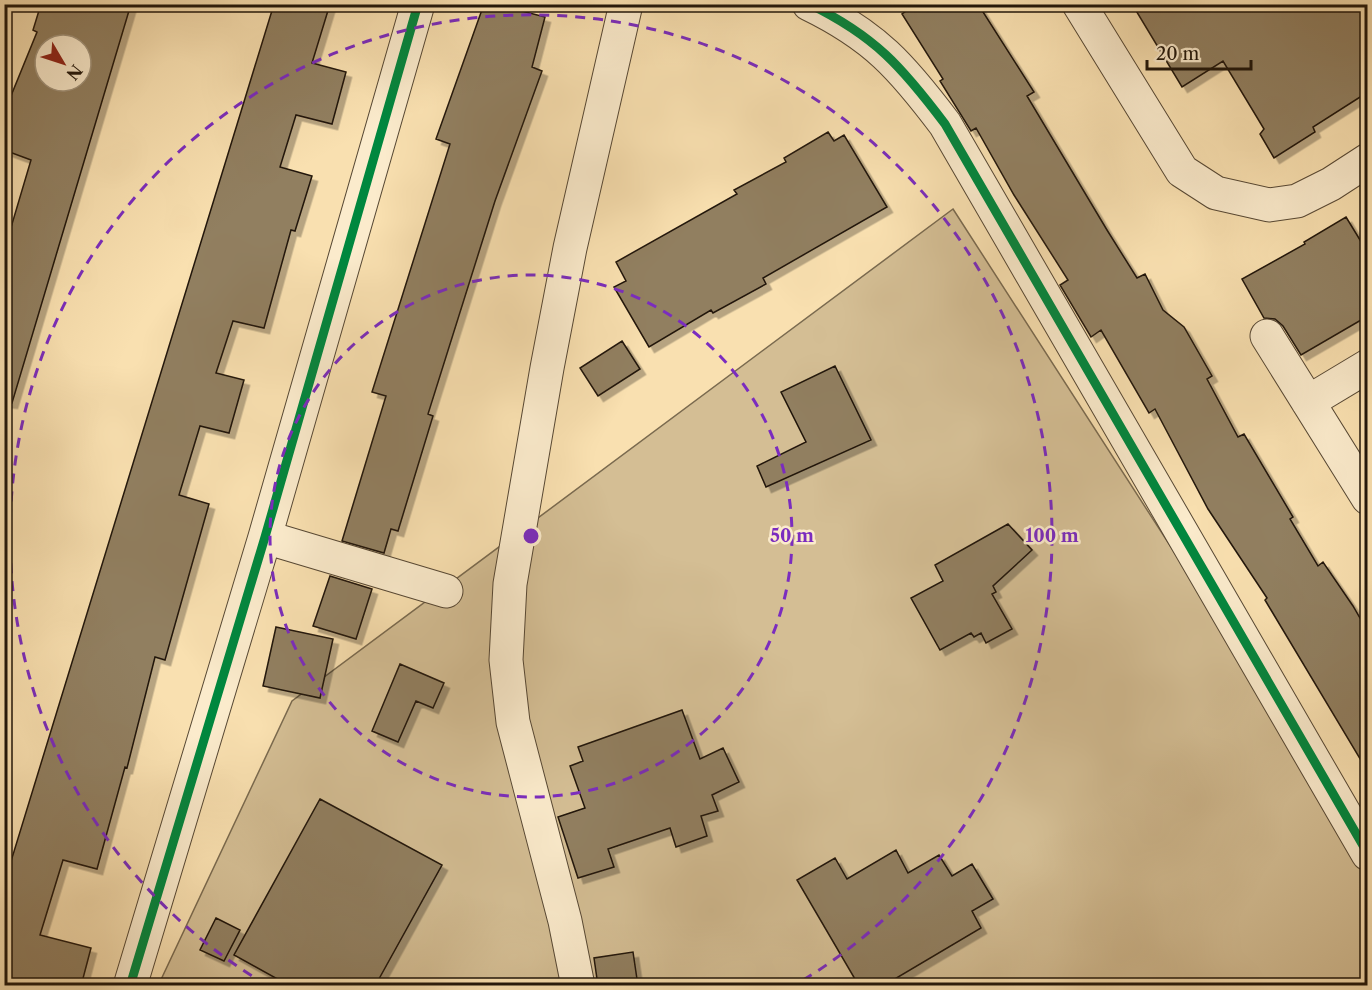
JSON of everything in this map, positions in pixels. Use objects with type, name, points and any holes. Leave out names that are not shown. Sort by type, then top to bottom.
[{"type":"street","points":[[130,986],[264,537],[418,4]]},
{"type":"street","points":[[578,986],[565,921],[513,722],[506,649],[510,584],[547,368],[570,248],[626,4]]},
{"type":"street","points":[[809,4],[852,26],[893,60],[945,124],[1368,854]]},
{"type":"street","points":[[1078,4],[1182,171],[1216,193],[1269,205],[1297,201],[1331,184],[1368,160]]},
{"type":"street","points":[[1268,336],[1368,498]]},
{"type":"street","points":[[1308,402],[1368,366]]},
{"type":"street","points":[[264,537],[446,591]]},
{"type":"shaded area","points":[[953,209],[1367,851],[1367,985],[158,986],[292,701]]},
{"type":"building","points":[[41,4],[131,4],[12,403],[4,402],[4,251],[31,160],[4,150],[4,113],[33,42],[33,93],[93,93],[93,33],[33,30]]},
{"type":"building","points":[[274,4],[330,4],[312,63],[346,72],[332,124],[296,115],[280,167],[312,176],[295,231],[291,230],[264,328],[233,321],[216,373],[244,380],[229,433],[200,426],[179,495],[209,504],[165,660],[155,657],[127,768],[125,767],[97,869],[63,860],[40,935],[91,948],[81,986],[4,986],[4,884]]},
{"type":"building","points":[[484,4],[515,4],[514,9],[545,17],[532,67],[542,71],[495,201],[428,414],[433,416],[398,531],[391,529],[384,553],[342,541],[386,396],[372,392],[450,144],[436,139]]},
{"type":"building","points":[[916,4],[978,4],[1034,92],[1027,96],[1107,230],[1137,278],[1145,274],[1163,310],[1184,327],[1212,376],[1207,379],[1238,437],[1244,434],[1293,517],[1290,519],[1318,566],[1323,562],[1353,606],[1368,632],[1368,772],[1265,600],[1267,598],[1208,509],[1155,409],[1149,413],[1101,330],[1091,337],[1060,285],[1068,280],[1014,195],[976,128],[971,131],[940,81],[943,79],[902,14]]},
{"type":"building","points":[[1132,4],[1368,4],[1368,92],[1313,127],[1315,132],[1274,158],[1260,134],[1264,129],[1223,61],[1182,87]]},
{"type":"building","points":[[828,132],[834,141],[844,135],[887,207],[763,278],[766,284],[713,313],[711,310],[649,347],[614,287],[626,281],[616,262],[737,194],[734,190],[786,162],[784,158]]},
{"type":"building","points":[[1346,217],[1368,253],[1368,316],[1301,355],[1283,326],[1275,319],[1264,318],[1242,279],[1305,244],[1304,242]]},
{"type":"building","points":[[622,341],[640,369],[598,396],[580,368]]},
{"type":"building","points":[[835,366],[871,440],[766,487],[757,466],[806,442],[781,392]]},
{"type":"building","points":[[1008,524],[1032,550],[993,586],[996,592],[992,594],[1012,629],[986,643],[981,633],[974,637],[971,633],[940,650],[911,598],[943,581],[935,565]]},
{"type":"building","points":[[330,576],[372,589],[356,639],[313,626]]},
{"type":"building","points":[[276,627],[333,639],[320,698],[263,686]]},
{"type":"building","points":[[400,664],[444,683],[433,708],[416,701],[398,742],[372,731]]},
{"type":"building","points":[[682,710],[700,759],[723,748],[739,782],[712,795],[718,811],[701,816],[707,836],[676,847],[670,828],[608,849],[614,867],[578,878],[558,817],[585,808],[570,766],[583,761],[578,747]]},
{"type":"building","points":[[320,799],[442,865],[375,986],[290,986],[234,955]]},
{"type":"building","points":[[896,850],[908,873],[939,855],[952,876],[972,864],[993,899],[972,911],[981,928],[883,986],[859,986],[797,880],[835,858],[847,879]]},
{"type":"building","points":[[216,918],[240,930],[224,961],[200,950]]},
{"type":"building","points":[[633,952],[638,986],[598,986],[594,958]]},
{"type":"cycle path","points":[[130,986],[265,537],[418,4]]},
{"type":"cycle path","points":[[809,4],[852,28],[886,55],[915,86],[945,124],[1368,854]]}]
